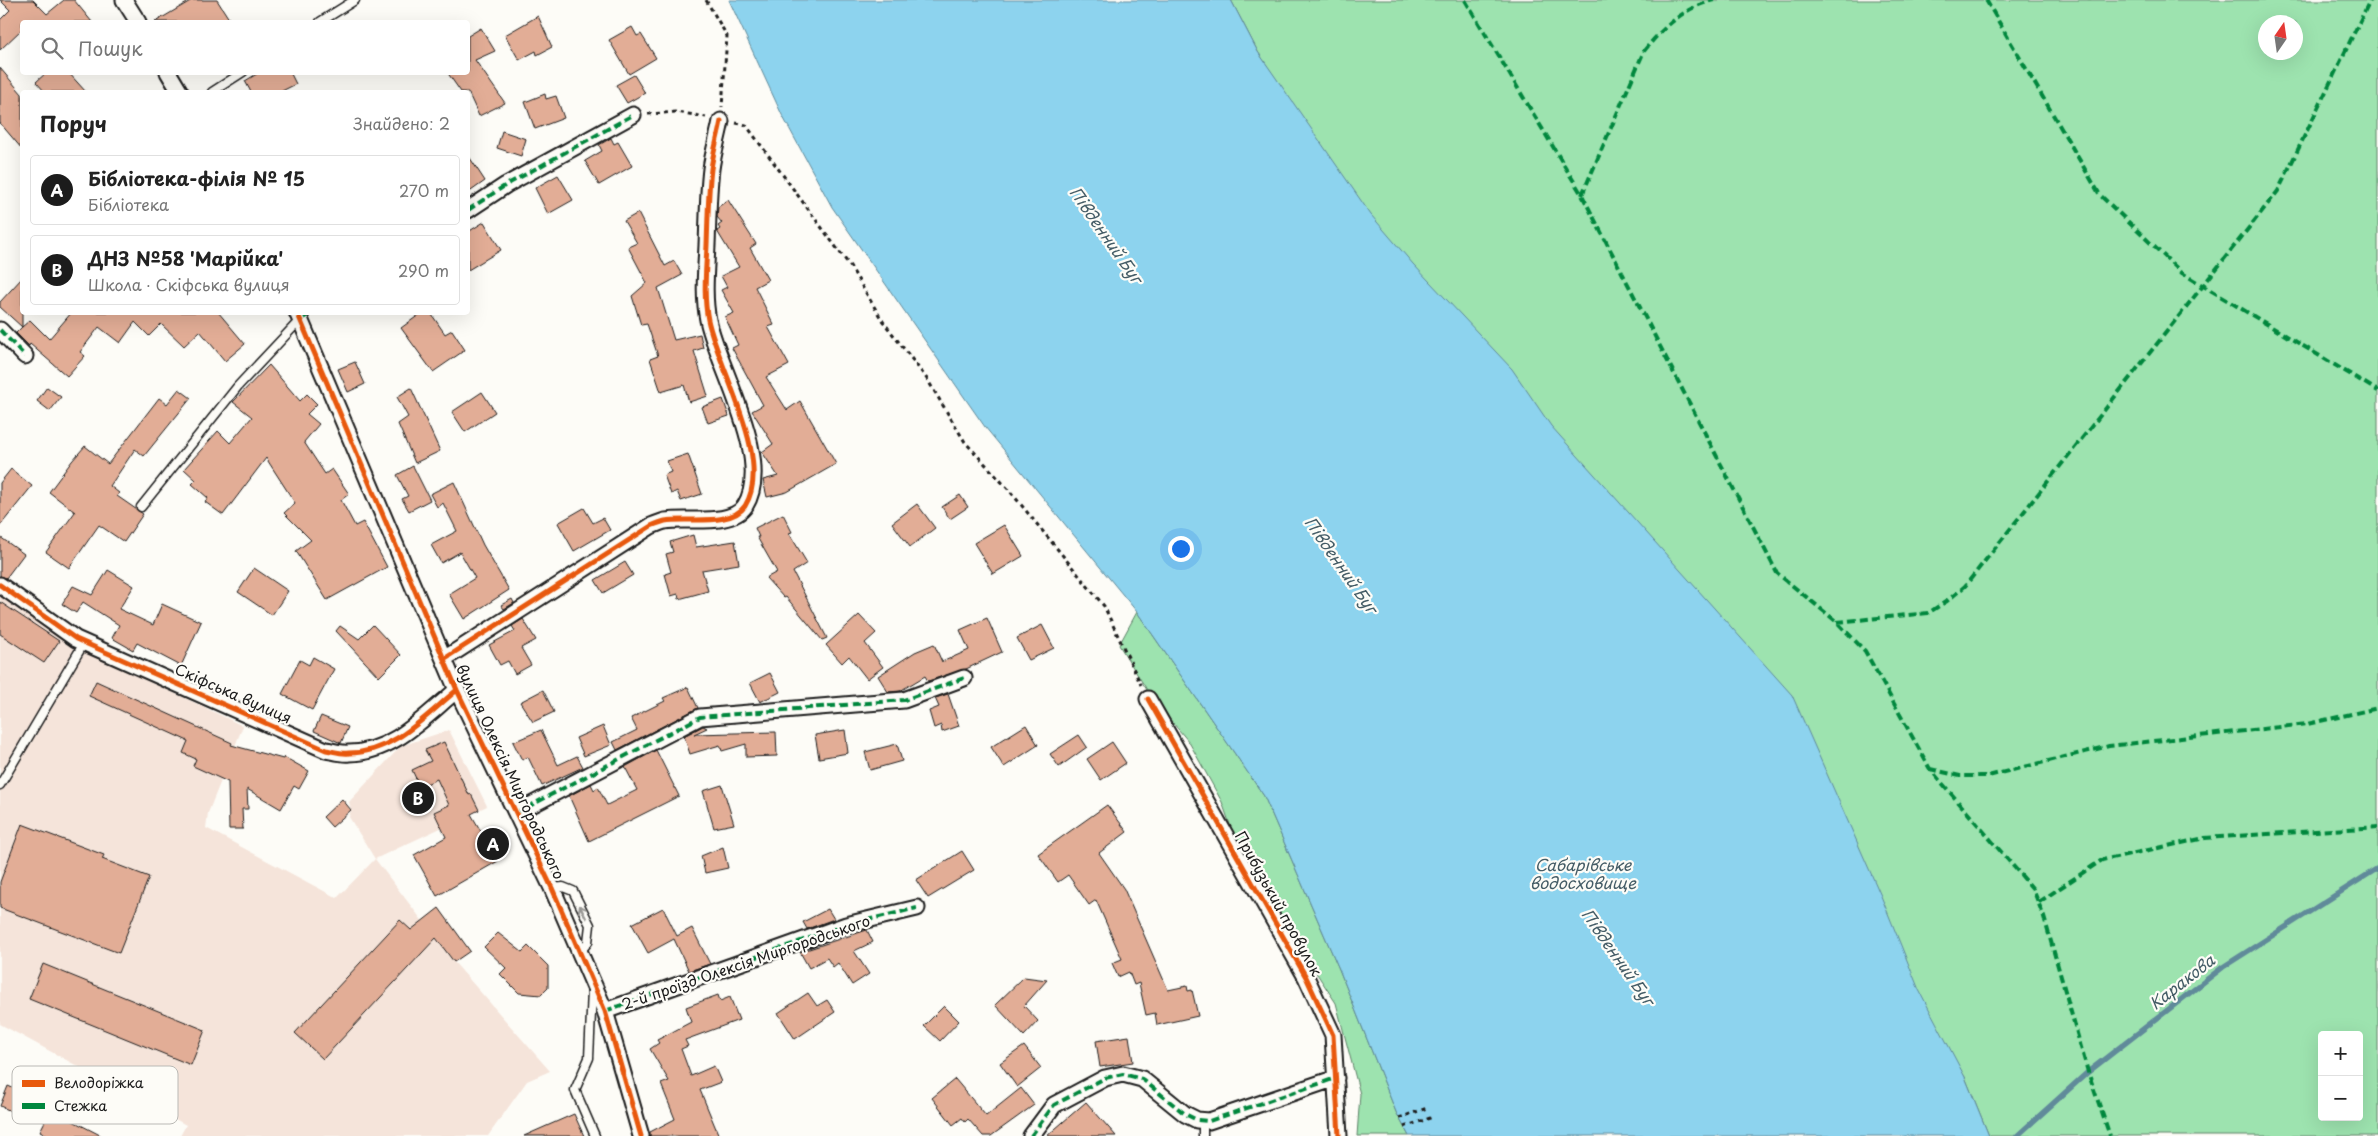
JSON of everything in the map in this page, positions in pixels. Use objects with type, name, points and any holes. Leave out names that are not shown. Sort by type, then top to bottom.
[{"type":"street","points":[[124,0],[137,20]]},
{"type":"street","points":[[170,75],[179,90]]},
{"type":"street","points":[[470,209],[506,185],[633,116]]},
{"type":"street","points":[[444,659],[651,526],[665,521],[722,519],[734,515],[745,507],[753,474],[750,452],[741,412],[708,322],[704,292],[711,169],[721,120]]},
{"type":"street","name":"вулиця Олексія Миргородського","points":[[303,315],[457,690],[552,888],[605,1011],[641,1136]]},
{"type":"street","points":[[0,330],[25,356]]},
{"type":"street","name":"Скіфська вулиця","points":[[0,585],[84,643],[326,750],[348,754],[374,749],[400,737],[457,690]]},
{"type":"street","points":[[516,813],[700,717],[904,700],[964,678]]},
{"type":"street","name":"Прибузький провулок","points":[[1148,699],[1306,976],[1333,1035],[1338,1136]]},
{"type":"street","name":"2-й проїзд Олексія Миргородського","points":[[605,1011],[846,925],[916,908]]},
{"type":"street","points":[[1031,1136],[1054,1105],[1105,1078],[1123,1074],[1142,1079],[1185,1114],[1209,1121],[1336,1078]]},
{"type":"lane","points":[[323,20],[355,0]]},
{"type":"lane","points":[[215,90],[238,75]]},
{"type":"lane","points":[[141,507],[238,386],[303,315]]},
{"type":"lane","points":[[0,784],[84,643]]},
{"type":"lane","points":[[592,980],[588,1058],[575,1090],[595,1136]]},
{"type":"lane","points":[[1203,1120],[1203,1136]]},
{"type":"path","points":[[706,0],[727,36],[721,120]]},
{"type":"path","points":[[633,116],[677,112],[746,125],[762,144],[850,266],[882,320],[928,379],[965,442],[1009,490],[1104,606],[1148,699]]},
{"type":"path","points":[[1399,1118],[1427,1108]]},
{"type":"path","points":[[1404,1127],[1433,1117]]},
{"type":"shaded area","points":[[0,596],[73,644],[243,726],[208,813],[206,828],[337,898],[375,859],[454,962],[550,1071],[527,1081],[488,1136],[180,1136],[186,1125],[178,1121],[178,1066],[77,1066],[0,1024]]},
{"type":"shaded area","points":[[449,730],[487,806],[375,859],[349,817],[351,810],[349,802],[401,746]]},
{"type":"green space","points":[[1231,0],[2378,0],[2378,1136],[1989,1136],[1965,1077],[1546,492],[1258,52]]},
{"type":"green space","points":[[1137,612],[1264,796],[1339,969],[1396,1112],[1409,1136],[1357,1136],[1360,1094],[1336,1003],[1274,908],[1233,833],[1222,802],[1189,742],[1152,698],[1119,645]]},
{"type":"water","name":"Сабарівське водосховище","points":[[729,0],[1231,0],[1258,52],[1371,215],[1413,264],[1512,369],[1551,426],[1792,695],[1881,896],[1919,990],[1965,1077],[1989,1136],[1409,1136],[1396,1112],[1339,969],[1264,796],[1137,612],[985,427],[832,207],[782,115]]},
{"type":"building","points":[[0,0],[33,0],[47,14],[64,0],[74,0],[90,20],[20,20],[20,31],[0,50],[0,20],[10,10]]},
{"type":"building","points":[[192,0],[217,0],[230,20],[158,20]]},
{"type":"building","points":[[538,16],[552,47],[537,55],[536,51],[519,60],[505,35]]},
{"type":"building","points":[[632,27],[637,36],[641,34],[656,58],[629,74],[609,40]]},
{"type":"building","points":[[481,28],[495,51],[475,60],[505,103],[479,116],[470,96],[470,90],[460,90],[449,75],[470,75],[470,35]]},
{"type":"building","points":[[0,68],[20,92],[20,147],[0,123]]},
{"type":"building","points":[[44,75],[71,75],[84,90],[43,90],[36,82]]},
{"type":"building","points":[[255,75],[292,75],[296,84],[284,90],[250,90],[245,81]]},
{"type":"building","points":[[634,75],[645,93],[627,103],[616,85]]},
{"type":"building","points":[[545,94],[546,99],[556,96],[564,118],[535,129],[525,102]]},
{"type":"building","points":[[502,131],[526,139],[521,156],[497,148]]},
{"type":"building","points":[[611,138],[614,144],[618,142],[632,166],[599,185],[585,161],[602,151],[599,145]]},
{"type":"building","points":[[470,158],[485,181],[470,192]]},
{"type":"building","points":[[558,175],[573,200],[548,214],[535,188]]},
{"type":"building","points":[[728,200],[756,244],[750,248],[768,280],[755,287],[774,325],[768,327],[789,365],[766,377],[787,410],[800,401],[836,464],[787,492],[767,497],[763,480],[778,476],[762,452],[773,444],[752,411],[763,405],[732,348],[738,345],[725,317],[734,313],[721,290],[727,287],[721,276],[739,267],[717,231],[720,229],[718,226],[722,223],[717,217],[718,207]]},
{"type":"building","points":[[638,213],[665,266],[674,261],[682,275],[658,288],[674,340],[700,334],[703,348],[694,351],[708,396],[689,402],[684,385],[661,392],[650,359],[658,356],[647,324],[641,325],[632,296],[647,283],[628,247],[637,243],[624,221]]},
{"type":"building","points":[[484,222],[501,250],[470,269],[470,231]]},
{"type":"building","points":[[20,280],[22,327],[0,307],[0,302]]},
{"type":"building","points":[[69,315],[221,315],[245,344],[225,361],[200,331],[184,346],[161,324],[149,336],[135,322],[120,343],[99,327],[80,352],[85,356],[67,376],[30,344],[29,346],[16,333],[30,320],[49,339]]},
{"type":"building","points":[[419,315],[432,315],[445,334],[452,330],[465,350],[433,372],[401,328]]},
{"type":"building","points":[[355,362],[365,384],[348,392],[338,369]]},
{"type":"building","points":[[269,365],[300,401],[307,394],[317,404],[307,414],[319,424],[304,442],[325,474],[332,469],[349,494],[341,500],[355,526],[363,522],[387,567],[327,600],[296,551],[311,540],[284,513],[295,503],[266,458],[223,515],[205,502],[208,498],[192,484],[196,480],[184,469],[218,431],[230,443],[252,417],[233,402]]},
{"type":"building","points":[[47,387],[61,397],[50,411],[37,401]]},
{"type":"building","points":[[411,388],[440,451],[415,463],[398,424],[408,417],[397,397]]},
{"type":"building","points":[[179,389],[191,398],[144,456],[135,449],[110,486],[119,493],[117,496],[143,514],[124,542],[99,525],[69,568],[46,552],[75,512],[49,492],[72,461],[85,446],[108,464],[159,398],[167,404]]},
{"type":"building","points":[[482,392],[495,412],[465,432],[452,412]]},
{"type":"building","points":[[723,399],[729,416],[708,423],[702,407]]},
{"type":"building","points":[[688,454],[702,494],[681,501],[677,491],[671,494],[664,475],[671,472],[667,461]]},
{"type":"building","points":[[413,466],[430,500],[409,511],[402,499],[408,496],[397,475]]},
{"type":"building","points":[[11,469],[32,486],[0,526],[0,483]]},
{"type":"building","points":[[454,482],[483,545],[509,590],[464,619],[449,594],[475,578],[460,552],[441,563],[431,545],[457,531],[443,503],[437,507],[430,494]]},
{"type":"building","points":[[960,495],[968,507],[950,519],[942,507]]},
{"type":"building","points":[[917,504],[935,528],[910,547],[892,523]]},
{"type":"building","points":[[584,508],[593,523],[603,518],[610,530],[574,551],[558,523]]},
{"type":"building","points":[[783,514],[792,532],[789,533],[807,563],[793,572],[827,638],[822,640],[786,597],[784,598],[766,578],[777,572],[757,537],[759,537],[755,528]]},
{"type":"building","points":[[1004,525],[1023,556],[993,574],[974,543]]},
{"type":"building","points":[[693,535],[696,547],[735,541],[739,564],[702,570],[708,591],[679,599],[678,594],[671,596],[665,574],[671,572],[666,554],[673,552],[670,542]]},
{"type":"building","points":[[0,537],[24,554],[6,578],[0,576]]},
{"type":"building","points":[[625,562],[633,575],[603,593],[595,580]]},
{"type":"building","points":[[254,568],[288,591],[272,615],[238,592]]},
{"type":"building","points":[[108,570],[134,586],[119,609],[153,625],[162,604],[201,622],[181,666],[137,643],[133,650],[112,638],[119,625],[83,602],[76,613],[62,604],[73,586],[92,595]]},
{"type":"building","points":[[512,599],[514,603],[504,609],[501,605]]},
{"type":"building","points":[[0,602],[59,641],[44,663],[0,634]]},
{"type":"building","points":[[859,615],[876,633],[865,643],[883,667],[867,679],[849,656],[842,663],[826,645]]},
{"type":"building","points":[[987,618],[1002,652],[966,669],[928,681],[925,676],[900,691],[888,692],[878,676],[915,652],[934,644],[942,662],[969,650],[960,630]]},
{"type":"building","points":[[523,619],[536,640],[521,648],[531,665],[515,674],[508,661],[500,665],[489,645],[515,631],[512,626]]},
{"type":"building","points":[[373,625],[401,655],[379,677],[336,631],[340,626],[359,639]]},
{"type":"building","points":[[1042,625],[1054,648],[1029,660],[1017,638]]},
{"type":"building","points":[[313,657],[334,669],[312,710],[282,694],[300,660],[309,665]]},
{"type":"building","points":[[770,673],[780,692],[760,702],[750,683]]},
{"type":"building","points":[[96,681],[232,743],[231,745],[283,759],[284,757],[309,771],[299,789],[294,786],[281,809],[247,789],[248,809],[242,809],[243,829],[229,829],[228,782],[193,766],[196,759],[183,753],[188,741],[89,696]]},
{"type":"building","points":[[688,687],[698,708],[617,750],[613,742],[637,730],[631,718],[665,701],[663,698]]},
{"type":"building","points":[[543,690],[554,712],[533,722],[520,702]]},
{"type":"building","points":[[948,694],[959,726],[942,732],[941,725],[934,728],[929,711],[939,707],[935,698]]},
{"type":"building","points":[[321,716],[348,727],[341,743],[314,731]]},
{"type":"building","points":[[1026,725],[1038,745],[1004,767],[991,747]]},
{"type":"building","points":[[603,726],[611,745],[584,756],[576,738]]},
{"type":"building","points":[[703,726],[707,728],[694,734],[776,732],[777,756],[746,757],[746,744],[722,751],[720,745],[690,754],[684,736]]},
{"type":"building","points":[[541,730],[558,765],[577,756],[583,767],[542,786],[528,757],[522,760],[513,742]]},
{"type":"building","points":[[845,730],[848,753],[819,758],[815,735]]},
{"type":"building","points":[[1079,735],[1087,747],[1059,767],[1050,754]]},
{"type":"building","points":[[444,742],[469,795],[471,794],[479,810],[471,814],[498,861],[437,896],[414,855],[446,837],[434,812],[449,805],[437,779],[420,787],[412,770],[431,761],[425,750]]},
{"type":"building","points":[[1112,742],[1126,763],[1101,780],[1087,759]]},
{"type":"building","points":[[897,744],[902,761],[870,770],[865,752]]},
{"type":"building","points":[[656,750],[679,796],[589,841],[569,796],[591,784],[594,790],[598,787],[607,805],[637,790],[625,767]]},
{"type":"building","points":[[722,785],[734,824],[714,828],[703,791]]},
{"type":"building","points":[[342,799],[351,810],[332,827],[323,817]]},
{"type":"building","points":[[1107,805],[1127,832],[1099,853],[1124,889],[1168,990],[1187,986],[1188,991],[1192,990],[1198,1016],[1157,1025],[1155,1013],[1146,1015],[1139,983],[1134,985],[1129,972],[1118,977],[1112,963],[1122,959],[1096,900],[1089,905],[1068,875],[1058,882],[1038,854]]},
{"type":"building","points":[[22,824],[104,855],[102,859],[149,877],[119,953],[0,908],[0,882]]},
{"type":"building","points":[[723,847],[728,868],[705,873],[701,856]]},
{"type":"building","points":[[962,851],[974,870],[928,898],[916,880]]},
{"type":"building","points":[[439,908],[470,951],[454,962],[436,938],[323,1059],[295,1033],[400,920],[411,930]]},
{"type":"building","points":[[663,908],[677,936],[692,928],[710,964],[689,971],[674,939],[648,953],[632,924]]},
{"type":"building","points":[[828,909],[834,919],[807,929],[803,922]]},
{"type":"building","points":[[867,930],[873,942],[854,951],[869,974],[852,985],[838,963],[833,967],[827,958],[809,968],[800,952]]},
{"type":"building","points":[[498,933],[522,952],[528,946],[548,966],[548,988],[541,995],[519,993],[500,974],[506,968],[484,947]]},
{"type":"building","points":[[43,964],[205,1030],[191,1065],[29,999]]},
{"type":"building","points":[[1024,977],[1047,980],[1024,1006],[1038,1021],[1024,1036],[995,1005]]},
{"type":"building","points":[[808,993],[817,1006],[827,1000],[835,1012],[795,1039],[778,1013]]},
{"type":"building","points":[[718,995],[720,1001],[730,997],[739,1020],[685,1040],[688,1046],[681,1049],[691,1076],[714,1066],[721,1082],[700,1090],[719,1136],[650,1136],[650,1132],[675,1119],[661,1084],[669,1081],[650,1049],[659,1043],[657,1040],[691,1022],[686,1007]]},
{"type":"building","points":[[944,1006],[959,1021],[940,1041],[924,1026]]},
{"type":"building","points":[[1129,1036],[1133,1062],[1100,1067],[1096,1041]]},
{"type":"building","points":[[1024,1046],[1041,1068],[1017,1087],[1000,1063]]},
{"type":"building","points":[[955,1079],[986,1116],[1021,1088],[1034,1105],[991,1136],[983,1136],[968,1119],[965,1122],[962,1118],[953,1125],[932,1098]]},
{"type":"building","points":[[8,1086],[12,1088],[12,1112],[0,1106]]},
{"type":"building","points":[[1086,1102],[1116,1136],[1047,1136]]},
{"type":"building","points":[[574,1114],[584,1136],[524,1136]]},
{"type":"building","points":[[44,1124],[79,1124],[102,1136],[49,1136],[40,1131]]},
{"type":"waterway","name":"Каракова","points":[[2017,1136],[2088,1072],[2223,967],[2378,868]]},
{"type":"marked path","points":[[1465,0],[1582,195],[1777,573],[1837,622],[1865,651],[1930,769],[2033,889],[2044,917],[2088,1072],[2110,1136]]},
{"type":"marked path","points":[[1582,195],[1644,51],[1658,34],[1675,19],[1703,3],[1714,0]]},
{"type":"marked path","points":[[1986,0],[2100,195],[2182,273],[2378,391]]},
{"type":"marked path","points":[[1837,622],[1928,613],[1947,601],[1965,586],[2278,191],[2370,0]]},
{"type":"marked path","points":[[470,209],[506,185],[633,115]]},
{"type":"marked path","points":[[300,320],[308,315]]},
{"type":"marked path","points":[[0,330],[25,356]]},
{"type":"marked path","points":[[516,813],[700,717],[904,700],[964,678]]},
{"type":"marked path","points":[[1930,769],[1960,776],[1988,776],[2109,746],[2307,724],[2378,708]]},
{"type":"marked path","points":[[2039,902],[2102,860],[2205,838],[2378,827]]},
{"type":"marked path","points":[[605,1011],[846,925],[917,908]]},
{"type":"marked path","points":[[1031,1136],[1054,1105],[1105,1078],[1123,1074],[1142,1079],[1185,1114],[1197,1120],[1209,1121],[1336,1078]]},
{"type":"cycle path","points":[[444,659],[651,526],[665,521],[708,520],[730,517],[738,513],[745,506],[752,487],[753,464],[749,440],[714,340],[708,320],[706,301],[710,178],[721,121]]},
{"type":"cycle path","points":[[298,315],[457,690],[552,888],[605,1011],[641,1136]]},
{"type":"cycle path","points":[[0,585],[76,639],[326,750],[346,753],[380,747],[407,731],[457,690]]},
{"type":"cycle path","points":[[1148,699],[1306,977],[1333,1035],[1339,1136]]},
{"type":"place","name":"ДНЗ №58 'Марійка'","points":[[418,798]]},
{"type":"place","name":"Бібліотека-філія № 15","points":[[493,844]]},
{"type":"water label","name":"Південний Буг","points":[[1106,235]]},
{"type":"water label","name":"Південний Буг","points":[[1341,565]]},
{"type":"water label","name":"Південний Буг","points":[[1618,957]]}]
